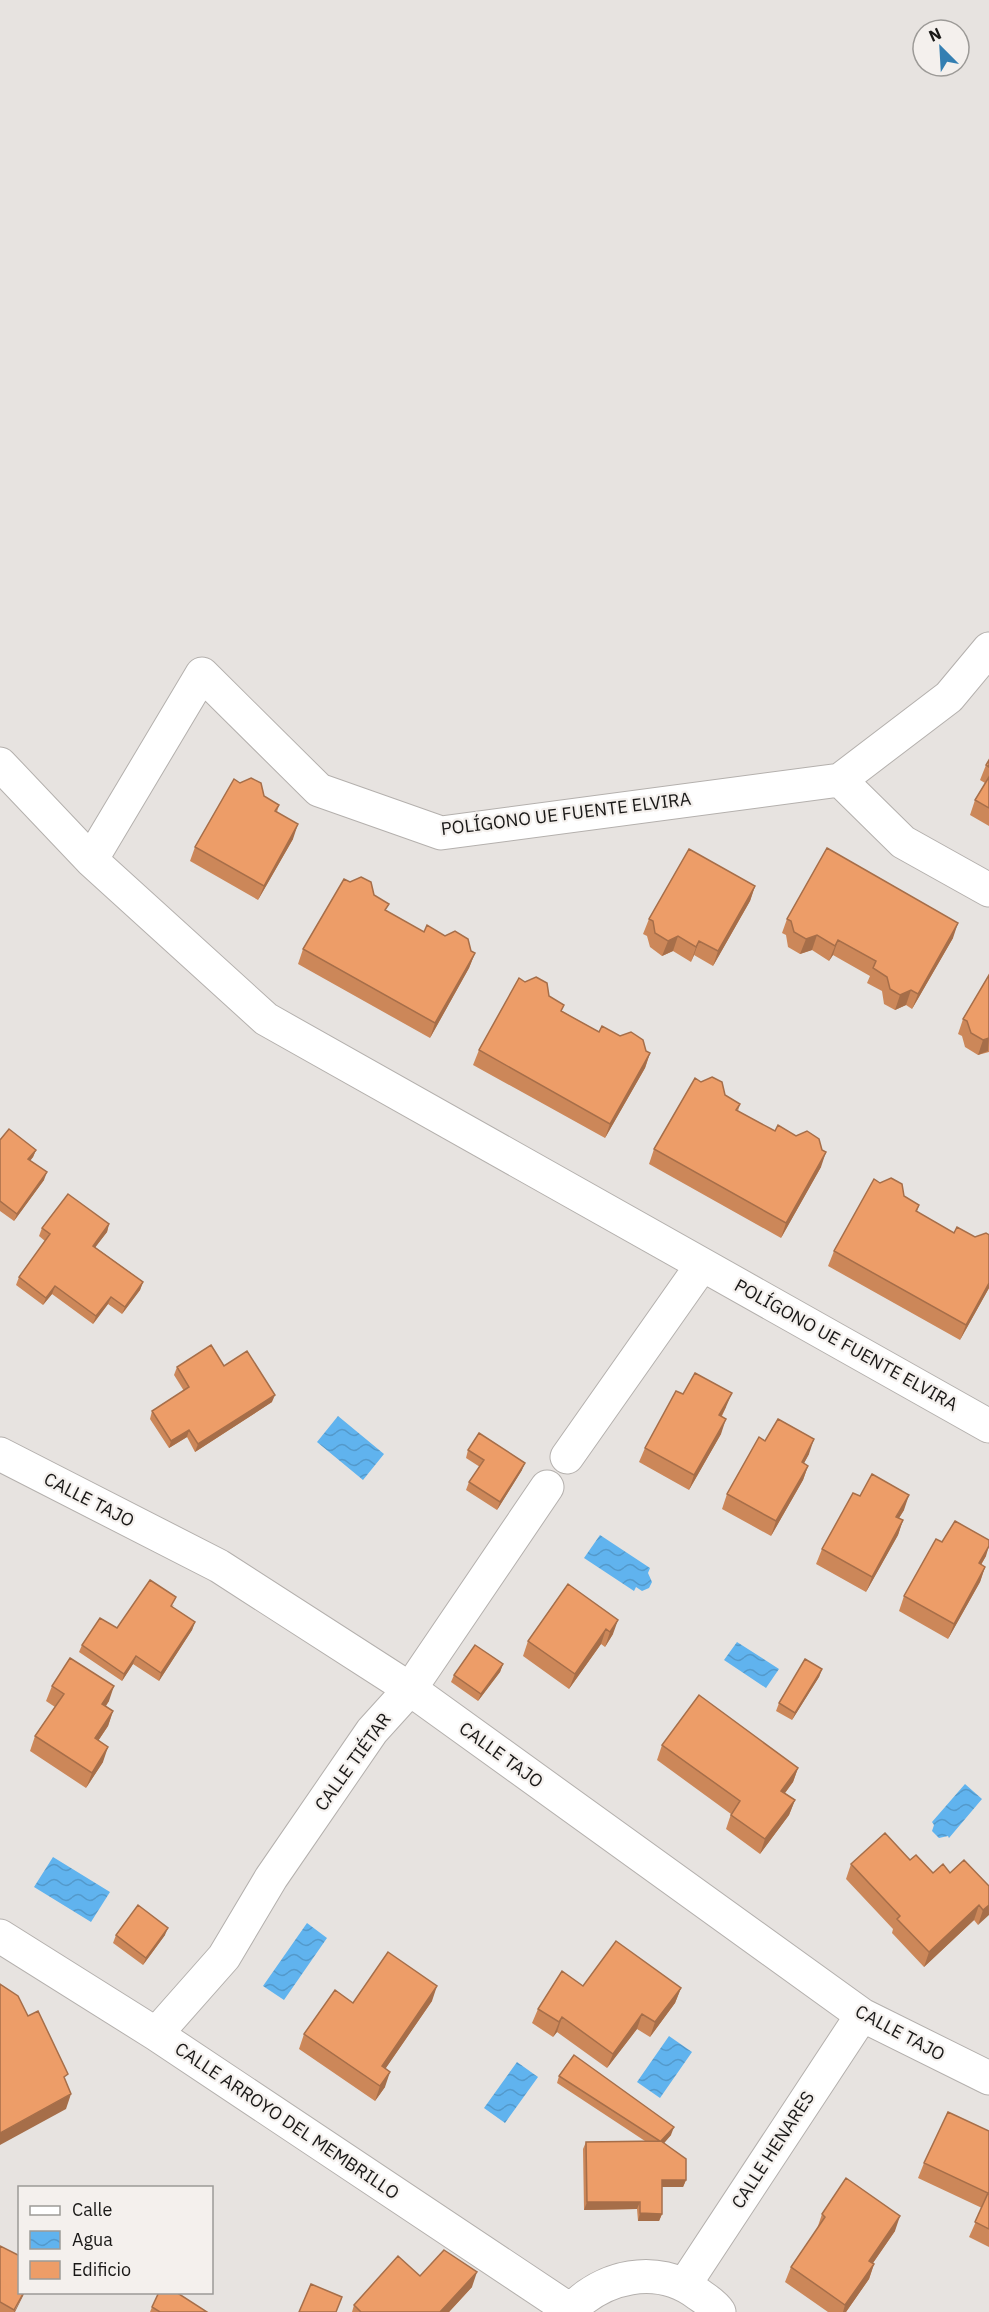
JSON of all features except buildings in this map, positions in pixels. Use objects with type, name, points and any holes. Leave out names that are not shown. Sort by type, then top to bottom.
[{"type":"street","name":"POLÍGONO UE FUENTE ELVIRA","points":[[91,860],[202,674],[319,790],[441,833],[840,780],[949,697],[989,649]]},
{"type":"street","name":"POLÍGONO UE FUENTE ELVIRA","points":[[0,764],[91,860],[266,1019],[989,1426]]},
{"type":"street","points":[[840,780],[903,842],[989,890]]},
{"type":"street","points":[[567,1457],[702,1265]]},
{"type":"street","name":"CALLE TAJO","points":[[0,1454],[219,1566],[410,1689],[862,2015],[989,2078]]},
{"type":"street","name":"CALLE TIÉTAR","points":[[156,2034],[224,1957],[271,1878],[372,1731],[410,1689],[547,1487]]},
{"type":"street","name":"CALLE ARROYO DEL MEMBRILLO","points":[[0,1936],[156,2034],[569,2311]]},
{"type":"street","name":"CALLE HENARES","points":[[685,2284],[862,2015]]},
{"type":"street","points":[[569,2311],[603,2285],[644,2275],[685,2284],[719,2312]]},
{"type":"water","points":[[338,1416],[384,1454],[363,1480],[317,1442]]},
{"type":"water","points":[[600,1535],[650,1568],[648,1573],[652,1582],[649,1588],[642,1591],[636,1587],[634,1591],[584,1558]]},
{"type":"water","points":[[737,1642],[779,1669],[766,1688],[724,1660]]},
{"type":"water","points":[[965,1784],[982,1799],[949,1838],[948,1836],[939,1838],[932,1831],[934,1825],[932,1822]]},
{"type":"water","points":[[53,1857],[110,1892],[91,1922],[34,1887]]},
{"type":"water","points":[[307,1923],[327,1938],[284,2000],[263,1986]]},
{"type":"water","points":[[669,2036],[692,2052],[660,2098],[637,2082]]},
{"type":"water","points":[[517,2062],[538,2077],[505,2123],[484,2108]]}]
